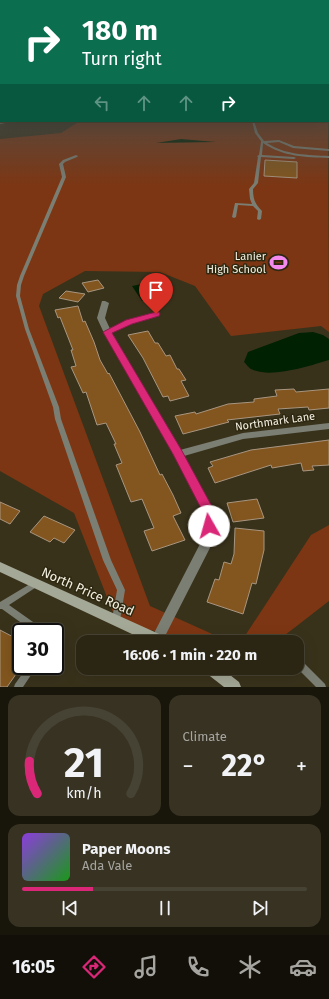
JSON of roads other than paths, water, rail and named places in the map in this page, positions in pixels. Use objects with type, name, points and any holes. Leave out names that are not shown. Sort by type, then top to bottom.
[{"type":"street","points":[[105,303],[101,318],[107,332],[178,454],[210,514],[208,540],[162,635]]},
{"type":"street","name":"Northmark Lane","points":[[178,454],[243,436],[329,426]]},
{"type":"street","name":"North Price Road","points":[[0,567],[149,635]]},
{"type":"street","points":[[219,675],[234,687]]},
{"type":"lane","points":[[254,123],[254,129],[262,142],[276,150]]},
{"type":"lane","points":[[262,142],[279,141],[293,147],[329,150]]},
{"type":"lane","points":[[259,219],[260,211],[251,199],[251,189],[256,183],[262,142]]},
{"type":"lane","points":[[260,150],[276,150],[297,154],[329,156]]},
{"type":"lane","points":[[76,156],[64,161],[61,164],[64,177],[62,184],[51,206],[22,276],[18,296],[36,355],[56,407],[58,419],[99,538],[121,590],[116,620]]},
{"type":"lane","points":[[259,156],[294,158]]},
{"type":"lane","points":[[234,217],[236,204],[254,204]]},
{"type":"lane","points":[[107,332],[129,322],[156,314]]},
{"type":"lane","points":[[26,623],[1,606],[35,584]]},
{"type":"lane","points":[[304,670],[322,687]]},
{"type":"lane","points":[[18,687],[27,675]]},
{"type":"place","name":"Lanier High School","points":[[279,262]]}]
